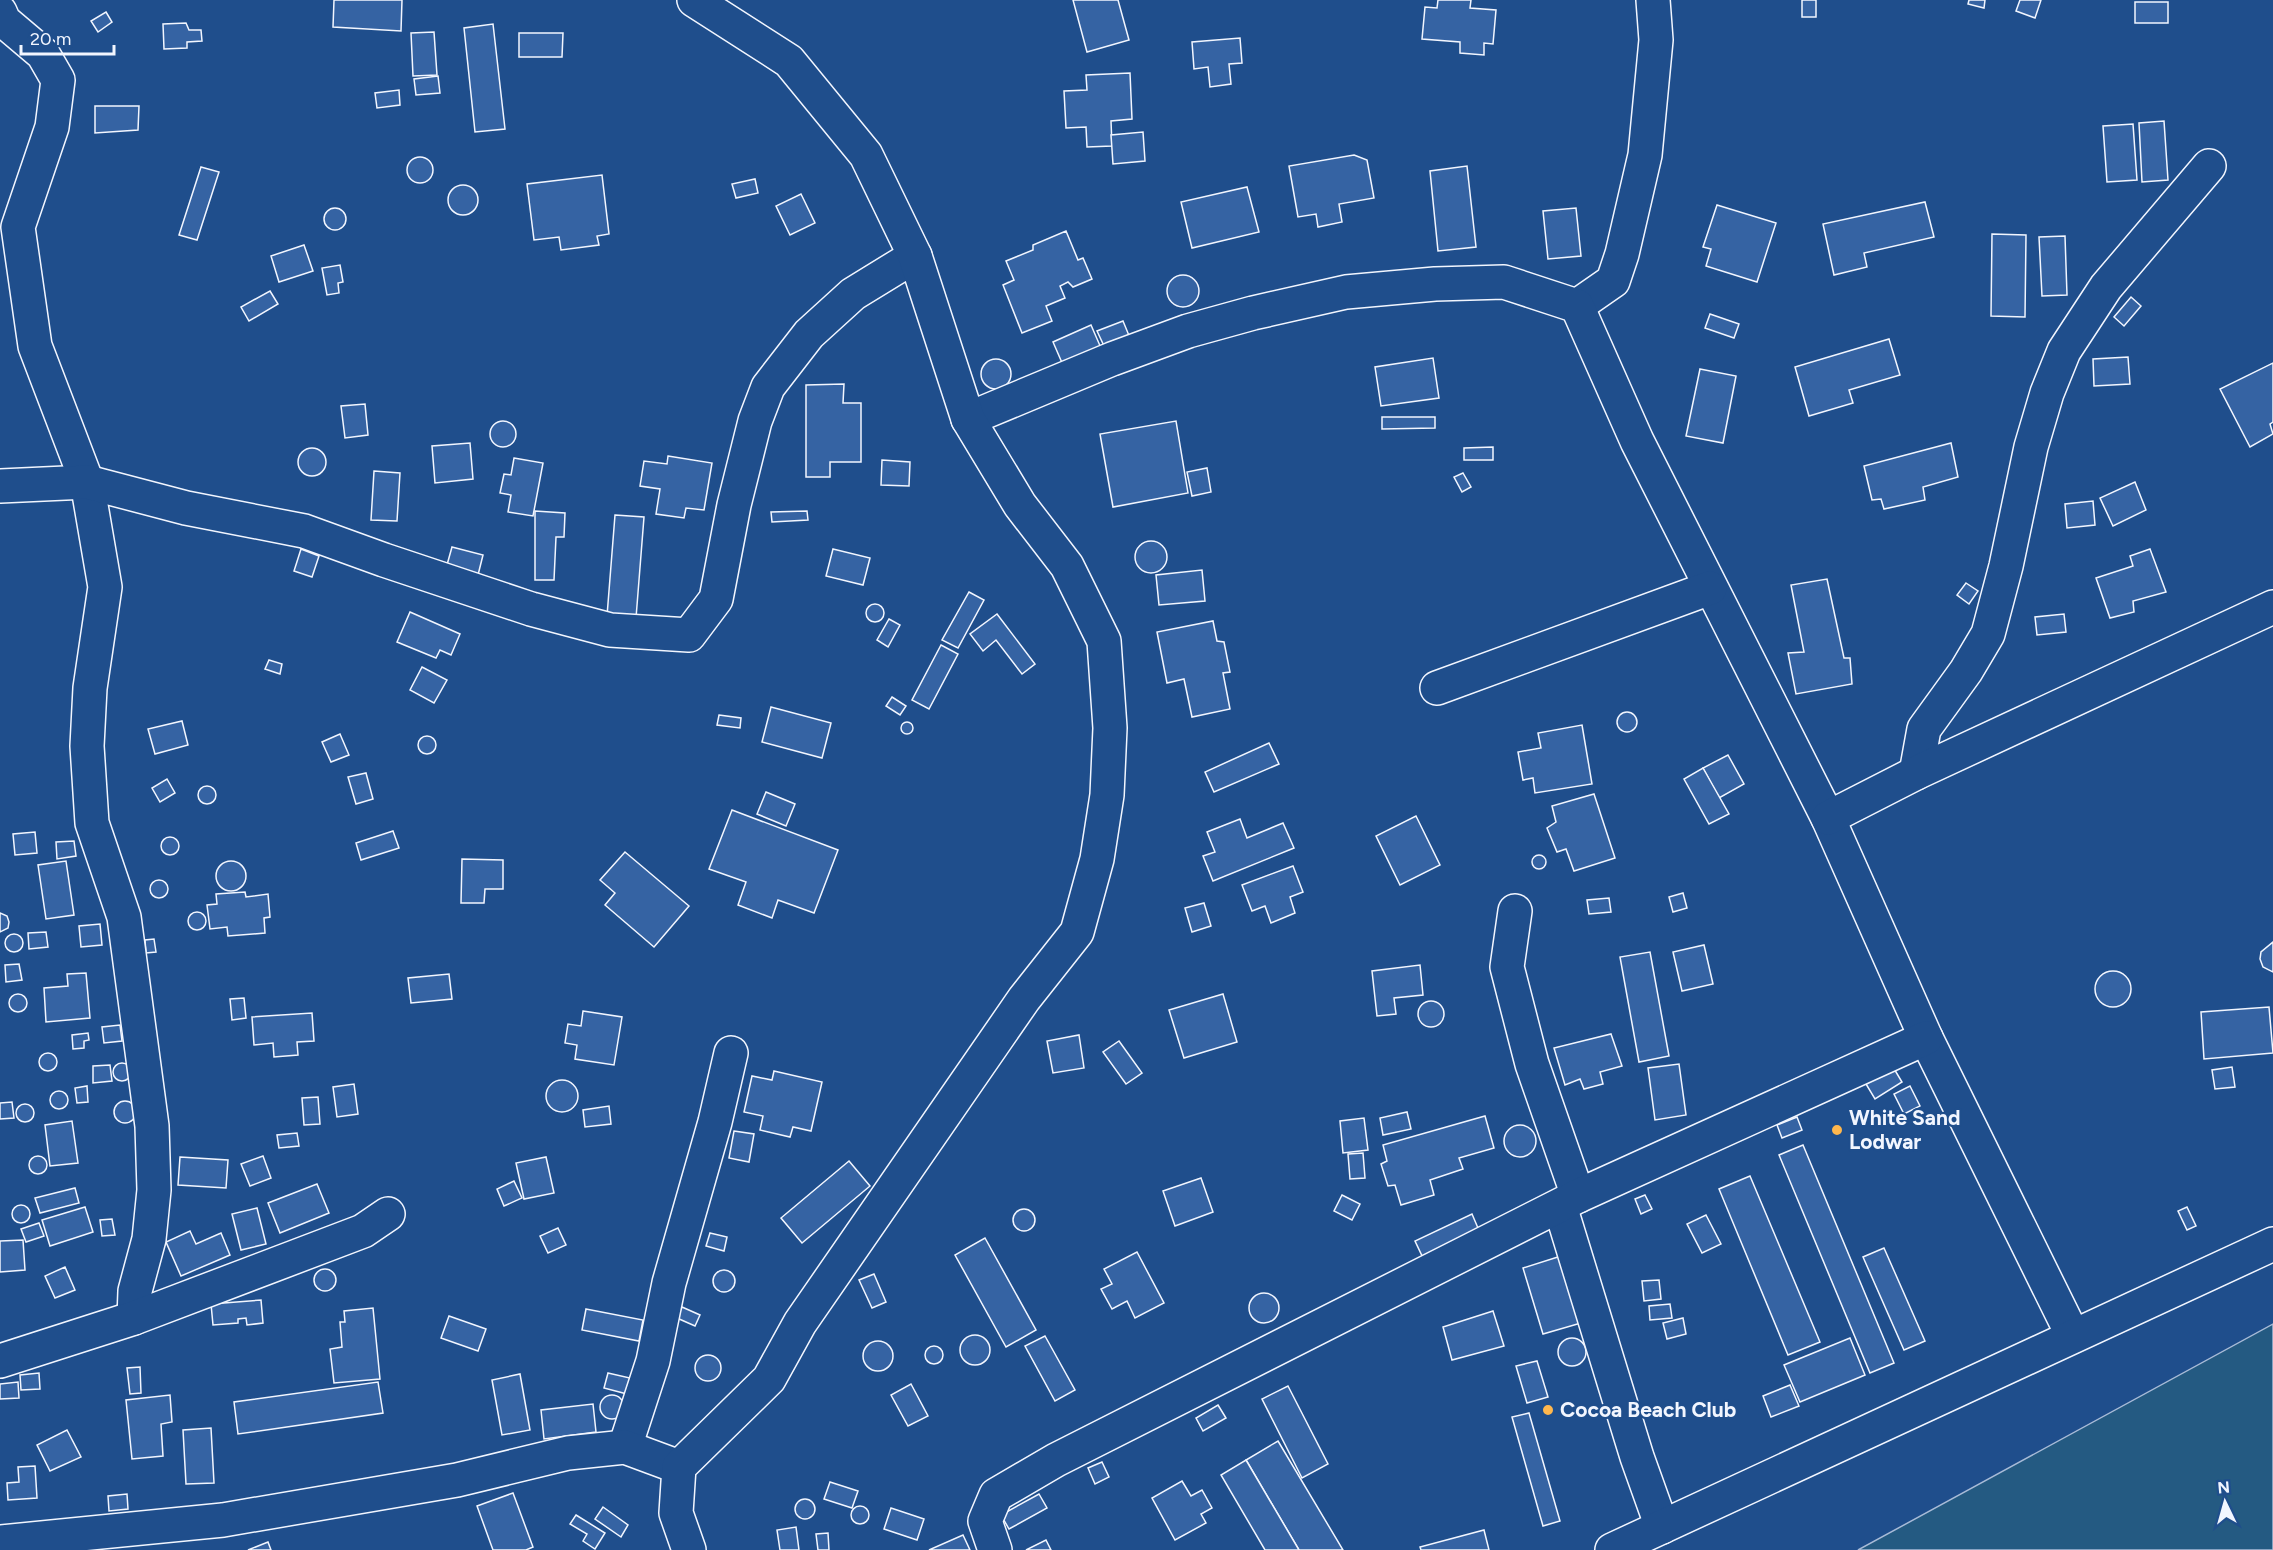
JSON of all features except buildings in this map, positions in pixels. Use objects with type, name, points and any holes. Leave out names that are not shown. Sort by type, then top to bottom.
[{"type":"street","points":[[689,1550],[676,1513],[679,1467],[769,1379],[800,1323],[1024,999],[1077,932],[1097,859],[1107,795],[1110,728],[1104,641],[1067,566],[1020,505],[968,419],[915,256],[866,155],[789,61],[694,0]]},
{"type":"street","points":[[1577,306],[1613,281],[1623,254],[1645,155],[1656,40],[1653,0]]},
{"type":"street","points":[[0,12],[4,21],[43,54],[58,80],[52,127],[18,227],[35,346],[87,482],[105,587],[90,688],[88,723],[87,746],[92,823],[124,917],[152,1126],[154,1191],[149,1239],[135,1291],[134,1318]]},
{"type":"street","points":[[1916,773],[1924,729],[1966,671],[1988,634],[2006,566],[2031,447],[2047,393],[2064,351],[2106,287],[2209,166]]},
{"type":"street","points":[[0,486],[87,482],[186,508],[304,531],[531,609],[610,630],[689,635],[716,599],[734,505],[755,421],[768,387],[809,334],[854,294],[915,256]]},
{"type":"street","points":[[968,419],[1112,359],[1188,331],[1253,313],[1346,292],[1435,284],[1504,282],[1577,306],[1637,441],[1828,818],[1926,1038],[2073,1336]]},
{"type":"street","points":[[1437,688],[1710,588]]},
{"type":"street","points":[[1828,818],[1916,773],[2273,607]]},
{"type":"street","points":[[1515,911],[1507,967],[1637,1457],[1662,1527]]},
{"type":"street","points":[[995,1550],[985,1521],[996,1495],[1066,1454],[1569,1201],[1926,1038]]},
{"type":"street","points":[[625,1448],[653,1361],[669,1283],[715,1122],[731,1053]]},
{"type":"street","points":[[0,1361],[134,1318],[363,1231],[388,1214]]},
{"type":"street","points":[[1612,1550],[2273,1244]]},
{"type":"street","points":[[0,1542],[224,1520],[457,1480],[568,1453],[625,1448],[679,1467]]},
{"type":"shaded area","points":[[2273,1324],[2273,1550],[1858,1550]]},
{"type":"place","name":"White Sand Lodwar","points":[[1837,1130]]},
{"type":"place","name":"Cocoa Beach Club","points":[[1548,1410]]}]
